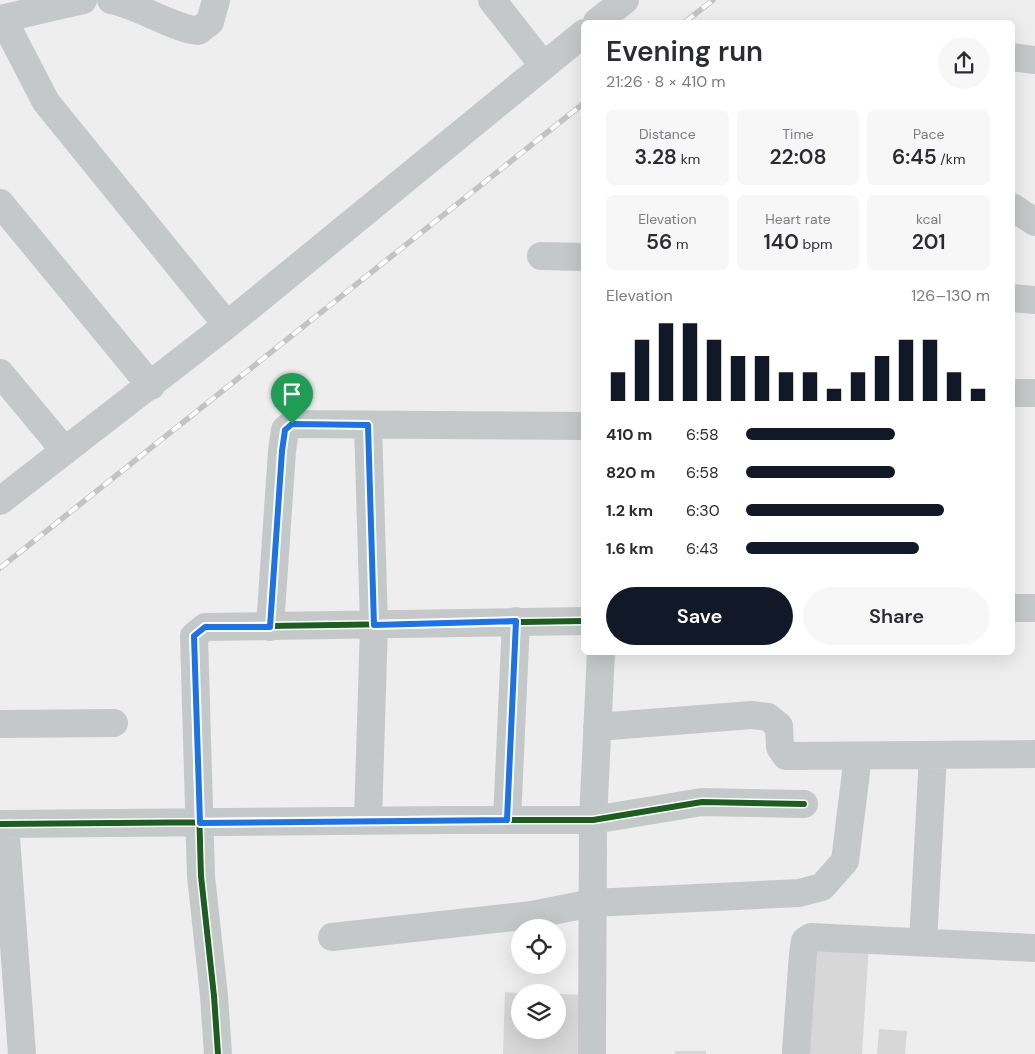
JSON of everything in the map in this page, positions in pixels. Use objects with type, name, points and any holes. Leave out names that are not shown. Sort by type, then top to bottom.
[{"type":"street","points":[[84,0],[2,19],[46,102],[227,325]]},
{"type":"street","points":[[111,0],[127,3],[182,28],[198,31],[210,22],[216,0]]},
{"type":"street","points":[[492,0],[544,66]]},
{"type":"street","points":[[600,20],[625,0]]},
{"type":"street","points":[[0,501],[151,386],[581,35]]},
{"type":"street","points":[[1015,57],[1035,60]]},
{"type":"street","points":[[0,203],[151,386]]},
{"type":"street","points":[[1015,209],[1035,222]]},
{"type":"street","points":[[541,256],[581,257]]},
{"type":"street","points":[[1015,298],[1035,300]]},
{"type":"street","points":[[0,373],[65,451]]},
{"type":"street","points":[[1015,393],[1035,393]]},
{"type":"street","points":[[270,627],[285,430],[292,424],[581,426]]},
{"type":"street","points":[[368,425],[374,625],[368,820]]},
{"type":"street","points":[[1015,608],[1035,608]]},
{"type":"street","points":[[218,1054],[214,996],[201,876],[194,636],[205,627],[581,620]]},
{"type":"street","points":[[507,820],[516,621]]},
{"type":"street","points":[[592,1054],[593,820],[601,655]]},
{"type":"street","points":[[597,727],[752,715],[768,717],[778,726],[780,747],[786,756],[1035,754]]},
{"type":"street","points":[[0,724],[114,723]]},
{"type":"street","points":[[923,942],[933,755]]},
{"type":"street","points":[[332,936],[532,915],[592,904],[799,893],[822,888],[845,861],[858,756]]},
{"type":"street","points":[[22,1054],[3,824],[368,820],[593,820],[702,802],[804,804]]},
{"type":"street","points":[[796,1051],[805,941],[811,937],[1035,948]]},
{"type":"building","points":[[810,941],[869,945],[862,1054],[802,1054]]},
{"type":"building","points":[[505,992],[511,992],[511,1039],[566,1039],[566,994],[590,995],[587,1054],[503,1054]]},
{"type":"building","points":[[879,1029],[907,1031],[905,1054],[877,1054]]},
{"type":"building","points":[[675,1051],[706,1051],[706,1054],[675,1054]]},
{"type":"railway","points":[[688,20],[713,0]]},
{"type":"railway","points":[[0,568],[581,105]]},
{"type":"cycle path","points":[[218,1054],[214,996],[201,876],[194,636],[205,627],[581,621]]},
{"type":"cycle path","points":[[0,824],[593,820],[702,802],[804,804]]},
{"type":"route","points":[[292,424],[368,425],[374,625],[516,621],[507,820],[200,823],[194,636],[205,627],[270,627],[282,451],[285,430],[292,424]]}]
